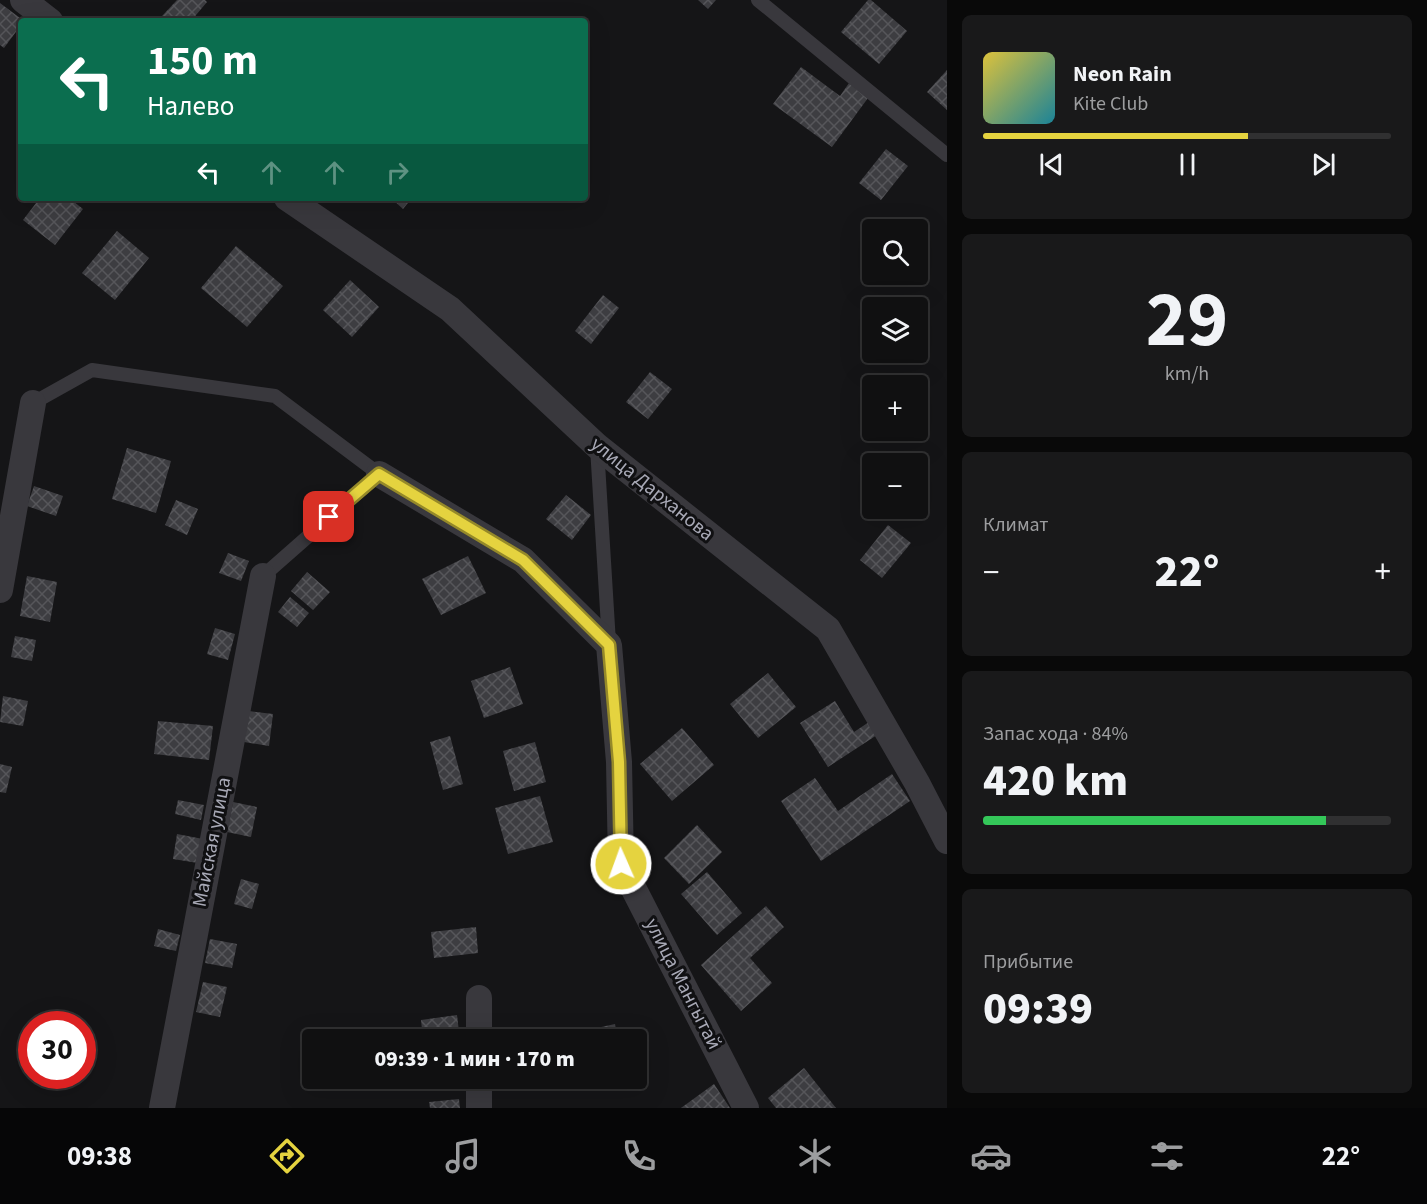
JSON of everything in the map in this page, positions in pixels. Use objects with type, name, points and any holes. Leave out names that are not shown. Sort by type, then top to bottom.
[{"type":"street","points":[[23,0],[46,18]]},
{"type":"street","name":"улица Дарханова","points":[[291,201],[450,309],[597,446],[828,629],[917,783],[947,842]]},
{"type":"street","points":[[0,590],[33,403]]},
{"type":"street","points":[[379,474],[523,560],[609,645]]},
{"type":"street","name":"Майская улица","points":[[162,1108],[263,576]]},
{"type":"street","name":"улица Мангытай","points":[[609,645],[619,762],[621,864],[746,1108]]},
{"type":"street","points":[[479,998],[479,1029]]},
{"type":"street","points":[[479,1089],[479,1108]]},
{"type":"lane","points":[[758,0],[947,154]]},
{"type":"lane","points":[[33,403],[92,370],[275,396],[379,474],[263,576]]},
{"type":"lane","points":[[597,446],[609,645]]},
{"type":"building","points":[[177,0],[205,0],[207,2],[194,18],[164,18],[162,16]]},
{"type":"building","points":[[698,0],[716,0],[708,9]]},
{"type":"building","points":[[868,0],[871,0],[907,31],[879,64],[841,32]]},
{"type":"building","points":[[0,3],[20,18],[18,18],[18,29],[4,48],[0,45]]},
{"type":"building","points":[[801,67],[840,96],[849,83],[868,98],[832,147],[773,104]]},
{"type":"building","points":[[947,70],[947,110],[927,92]]},
{"type":"building","points":[[886,149],[908,166],[881,200],[859,183]]},
{"type":"building","points":[[38,201],[73,201],[83,209],[55,245],[23,220]]},
{"type":"building","points":[[394,201],[410,201],[403,209]]},
{"type":"building","points":[[117,231],[149,258],[115,300],[82,273]]},
{"type":"building","points":[[236,246],[283,286],[247,327],[201,288]]},
{"type":"building","points":[[350,280],[379,307],[352,337],[323,310]]},
{"type":"building","points":[[603,295],[619,308],[591,344],[575,331]]},
{"type":"building","points":[[650,372],[672,389],[648,419],[626,402]]},
{"type":"building","points":[[127,448],[171,461],[156,513],[112,499]]},
{"type":"building","points":[[34,486],[63,496],[56,516],[27,506]]},
{"type":"building","points":[[566,495],[591,515],[572,540],[546,519]]},
{"type":"building","points":[[176,500],[198,509],[187,535],[165,525]]},
{"type":"building","points":[[888,525],[911,543],[882,578],[860,560]]},
{"type":"building","points":[[228,553],[249,561],[241,581],[219,573]]},
{"type":"building","points":[[468,556],[486,593],[441,615],[422,579]]},
{"type":"building","points":[[307,572],[330,592],[313,610],[291,591]]},
{"type":"building","points":[[27,576],[57,582],[50,622],[20,616]]},
{"type":"building","points":[[290,597],[309,613],[297,627],[278,612]]},
{"type":"building","points":[[215,628],[235,634],[228,660],[207,654]]},
{"type":"building","points":[[15,636],[36,640],[32,661],[11,657]]},
{"type":"building","points":[[510,667],[523,704],[484,718],[471,681]]},
{"type":"building","points":[[768,673],[796,707],[758,738],[730,704]]},
{"type":"building","points":[[3,696],[28,701],[23,726],[0,722]]},
{"type":"building","points":[[835,701],[854,732],[872,720],[880,733],[828,767],[800,723]]},
{"type":"building","points":[[249,711],[273,714],[269,746],[244,742]]},
{"type":"building","points":[[158,721],[213,726],[209,760],[154,754]]},
{"type":"building","points":[[682,728],[714,765],[672,801],[640,764]]},
{"type":"building","points":[[450,736],[463,784],[443,790],[430,742]]},
{"type":"building","points":[[535,742],[546,782],[514,791],[503,751]]},
{"type":"building","points":[[0,764],[12,767],[6,793],[0,792]]},
{"type":"building","points":[[892,774],[910,801],[821,861],[781,801],[815,778],[838,811]]},
{"type":"building","points":[[540,796],[553,842],[508,854],[495,808]]},
{"type":"building","points":[[178,800],[204,805],[201,820],[175,814]]},
{"type":"building","points":[[233,802],[257,807],[251,837],[227,832]]},
{"type":"building","points":[[697,825],[722,852],[689,884],[664,858]]},
{"type":"building","points":[[177,834],[203,839],[198,863],[173,859]]},
{"type":"building","points":[[707,872],[742,913],[717,935],[681,894]]},
{"type":"building","points":[[241,879],[259,884],[252,909],[234,904]]},
{"type":"building","points":[[766,906],[784,927],[750,958],[772,983],[741,1011],[701,965]]},
{"type":"building","points":[[476,927],[478,953],[434,958],[431,932]]},
{"type":"building","points":[[158,929],[180,935],[176,951],[154,946]]},
{"type":"building","points":[[210,939],[237,944],[232,968],[205,963]]},
{"type":"building","points":[[203,982],[227,987],[220,1017],[196,1012]]},
{"type":"building","points":[[457,1015],[459,1029],[422,1029],[421,1020]]},
{"type":"building","points":[[615,1024],[616,1029],[592,1029]]},
{"type":"building","points":[[804,1068],[836,1108],[776,1108],[768,1098]]},
{"type":"building","points":[[714,1084],[730,1108],[681,1108]]},
{"type":"building","points":[[459,1099],[460,1108],[430,1108],[429,1102]]},
{"type":"route","points":[[329,517],[379,474],[523,560],[609,645],[619,762],[621,864]]}]
